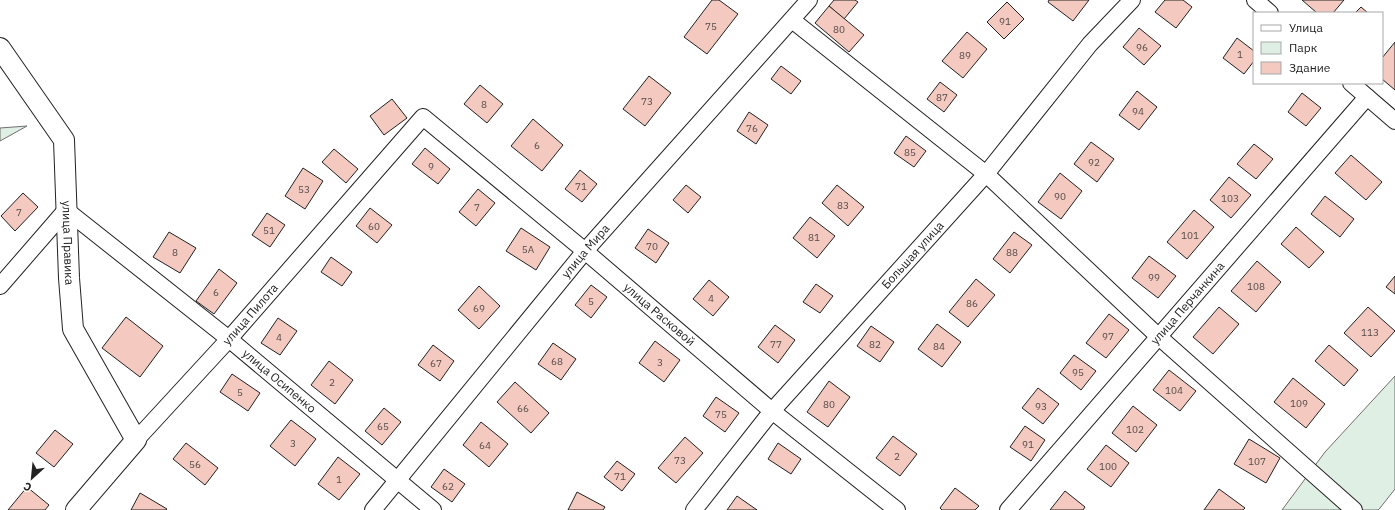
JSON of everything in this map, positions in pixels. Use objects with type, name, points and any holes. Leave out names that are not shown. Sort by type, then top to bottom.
[{"type":"street","name":"улица Мира","points":[[372,510],[585,251],[809,0]]},
{"type":"street","name":"Большая улица","points":[[694,510],[772,411],[986,174],[1090,44],[1132,0]]},
{"type":"street","points":[[1255,0],[1269,12]]},
{"type":"street","points":[[792,20],[986,174],[1159,337],[1354,510]]},
{"type":"street","name":"улица Правика","points":[[0,48],[64,140],[69,278],[73,329],[136,440]]},
{"type":"street","points":[[1352,84],[1395,121]]},
{"type":"street","name":"улица Перчанкина","points":[[1008,510],[1367,96]]},
{"type":"street","name":"улица Расковой","points":[[423,117],[585,251],[772,411],[897,510]]},
{"type":"street","name":"улица Пилота","points":[[76,510],[136,440],[229,339],[423,117]]},
{"type":"street","points":[[0,286],[66,210]]},
{"type":"street","name":"улица Осипенко","points":[[66,210],[229,339],[433,510]]},
{"type":"green space","points":[[27,126],[0,141],[0,128]]},
{"type":"green space","points":[[1395,376],[1395,489],[1380,508],[1378,510],[1282,510],[1325,452]]},
{"type":"building","points":[[712,0],[719,0],[738,14],[707,54],[684,37]]},
{"type":"building","points":[[834,0],[855,0],[858,2],[844,19],[829,6]]},
{"type":"building","points":[[1049,0],[1089,0],[1073,21],[1048,2]]},
{"type":"building","points":[[1165,0],[1183,0],[1192,7],[1176,28],[1155,12]]},
{"type":"building","points":[[1302,0],[1344,0],[1334,12],[1316,12]]},
{"type":"building","points":[[1007,2],[1024,19],[1004,39],[987,22]]},
{"type":"building","points":[[829,6],[864,35],[849,52],[815,23]]},
{"type":"building","points":[[1361,7],[1367,12],[1356,12]]},
{"type":"building","points":[[1139,28],[1161,46],[1144,65],[1123,47]]},
{"type":"building","points":[[967,32],[987,49],[963,78],[942,61]]},
{"type":"building","points":[[1237,38],[1253,50],[1253,62],[1244,74],[1223,58]]},
{"type":"building","points":[[1395,42],[1395,90],[1383,80],[1383,57]]},
{"type":"building","points":[[781,66],[801,81],[791,94],[771,79]]},
{"type":"building","points":[[649,76],[671,93],[645,126],[623,109]]},
{"type":"building","points":[[940,82],[957,95],[944,112],[927,99]]},
{"type":"building","points":[[480,85],[503,104],[487,123],[464,104]]},
{"type":"building","points":[[1137,91],[1157,107],[1139,130],[1119,115]]},
{"type":"building","points":[[1302,93],[1321,108],[1306,126],[1288,112]]},
{"type":"building","points":[[392,99],[407,118],[384,135],[370,116]]},
{"type":"building","points":[[749,112],[768,125],[756,144],[737,131]]},
{"type":"building","points":[[533,119],[563,145],[542,171],[511,146]]},
{"type":"building","points":[[906,136],[926,151],[914,167],[894,153]]},
{"type":"building","points":[[1091,142],[1114,159],[1097,182],[1074,164]]},
{"type":"building","points":[[1254,144],[1273,159],[1256,179],[1237,164]]},
{"type":"building","points":[[425,148],[450,169],[438,184],[412,164]]},
{"type":"building","points":[[334,149],[358,169],[346,183],[322,162]]},
{"type":"building","points":[[1351,155],[1382,182],[1366,200],[1335,173]]},
{"type":"building","points":[[303,168],[323,181],[305,209],[285,196]]},
{"type":"building","points":[[580,170],[597,184],[582,202],[565,189]]},
{"type":"building","points":[[1060,173],[1082,191],[1061,219],[1038,202]]},
{"type":"building","points":[[1229,177],[1251,195],[1231,218],[1210,200]]},
{"type":"building","points":[[686,185],[701,197],[688,213],[673,200]]},
{"type":"building","points":[[837,185],[864,207],[848,226],[822,203]]},
{"type":"building","points":[[478,189],[495,203],[476,226],[459,212]]},
{"type":"building","points":[[23,193],[38,207],[15,231],[1,216]]},
{"type":"building","points":[[1325,196],[1354,219],[1340,237],[1311,214]]},
{"type":"building","points":[[370,208],[392,225],[377,243],[356,226]]},
{"type":"building","points":[[1194,210],[1214,227],[1187,259],[1167,242]]},
{"type":"building","points":[[267,213],[285,225],[270,247],[252,235]]},
{"type":"building","points":[[810,217],[835,236],[817,258],[793,238]]},
{"type":"building","points":[[1296,227],[1324,252],[1309,268],[1281,244]]},
{"type":"building","points":[[521,228],[550,247],[536,270],[506,251]]},
{"type":"building","points":[[648,229],[669,243],[656,263],[635,248]]},
{"type":"building","points":[[169,232],[196,248],[180,273],[153,257]]},
{"type":"building","points":[[1014,232],[1032,245],[1010,273],[993,259]]},
{"type":"building","points":[[1149,256],[1176,276],[1158,298],[1132,278]]},
{"type":"building","points":[[331,257],[352,272],[342,286],[321,272]]},
{"type":"building","points":[[1257,261],[1281,282],[1256,312],[1231,291]]},
{"type":"building","points":[[219,269],[237,283],[214,314],[196,301]]},
{"type":"building","points":[[1395,276],[1395,294],[1386,287]]},
{"type":"building","points":[[976,279],[995,295],[968,327],[949,312]]},
{"type":"building","points":[[709,280],[729,297],[713,316],[693,299]]},
{"type":"building","points":[[816,284],[833,296],[820,313],[803,302]]},
{"type":"building","points":[[591,285],[607,297],[591,318],[575,305]]},
{"type":"building","points":[[479,286],[500,306],[479,329],[458,310]]},
{"type":"building","points":[[1219,307],[1239,324],[1213,354],[1193,337]]},
{"type":"building","points":[[1368,307],[1395,331],[1371,357],[1344,333]]},
{"type":"building","points":[[1109,314],[1129,330],[1106,358],[1086,343]]},
{"type":"building","points":[[126,317],[163,346],[140,377],[102,348]]},
{"type":"building","points":[[278,318],[297,331],[280,355],[261,343]]},
{"type":"building","points":[[937,324],[961,342],[942,367],[918,349]]},
{"type":"building","points":[[775,325],[795,340],[778,363],[758,347]]},
{"type":"building","points":[[871,326],[894,342],[880,362],[857,346]]},
{"type":"building","points":[[655,341],[680,360],[664,382],[639,363]]},
{"type":"building","points":[[553,343],[576,359],[561,380],[538,364]]},
{"type":"building","points":[[433,345],[454,361],[440,381],[418,365]]},
{"type":"building","points":[[1329,345],[1358,370],[1344,386],[1315,361]]},
{"type":"building","points":[[1074,355],[1096,371],[1081,390],[1060,373]]},
{"type":"building","points":[[329,361],[353,380],[335,404],[311,385]]},
{"type":"building","points":[[1169,370],[1196,391],[1180,411],[1153,390]]},
{"type":"building","points":[[232,374],[260,393],[248,411],[220,392]]},
{"type":"building","points":[[1293,378],[1325,404],[1306,428],[1274,402]]},
{"type":"building","points":[[829,381],[850,397],[828,427],[807,412]]},
{"type":"building","points":[[515,382],[549,413],[531,433],[497,402]]},
{"type":"building","points":[[1038,388],[1059,404],[1043,424],[1022,408]]},
{"type":"building","points":[[716,397],[739,413],[725,432],[703,416]]},
{"type":"building","points":[[1133,406],[1157,425],[1136,452],[1112,433]]},
{"type":"building","points":[[384,408],[401,422],[382,445],[365,431]]},
{"type":"building","points":[[291,420],[316,439],[295,466],[270,446]]},
{"type":"building","points":[[481,422],[508,444],[489,467],[463,445]]},
{"type":"building","points":[[1025,426],[1045,440],[1031,461],[1010,447]]},
{"type":"building","points":[[55,430],[73,444],[54,467],[36,453]]},
{"type":"building","points":[[893,436],[917,454],[900,476],[876,458]]},
{"type":"building","points":[[685,437],[703,453],[676,483],[658,468]]},
{"type":"building","points":[[1249,439],[1280,458],[1266,483],[1234,464]]},
{"type":"building","points":[[186,443],[218,468],[205,485],[173,459]]},
{"type":"building","points":[[778,443],[801,459],[791,474],[768,459]]},
{"type":"building","points":[[1106,445],[1129,463],[1111,487],[1087,469]]},
{"type":"building","points":[[338,457],[360,474],[339,500],[318,484]]},
{"type":"building","points":[[617,461],[635,474],[622,491],[604,477]]},
{"type":"building","points":[[444,469],[465,484],[452,502],[431,487]]},
{"type":"building","points":[[27,487],[49,505],[45,510],[8,510]]},
{"type":"building","points":[[955,488],[979,506],[975,510],[942,510],[940,508]]},
{"type":"building","points":[[1219,489],[1245,508],[1243,510],[1204,510]]},
{"type":"building","points":[[1065,491],[1085,507],[1083,510],[1050,510]]},
{"type":"building","points":[[577,492],[605,507],[603,510],[568,510]]},
{"type":"building","points":[[140,493],[167,509],[131,510]]},
{"type":"building","points":[[737,496],[757,510],[727,510]]}]
